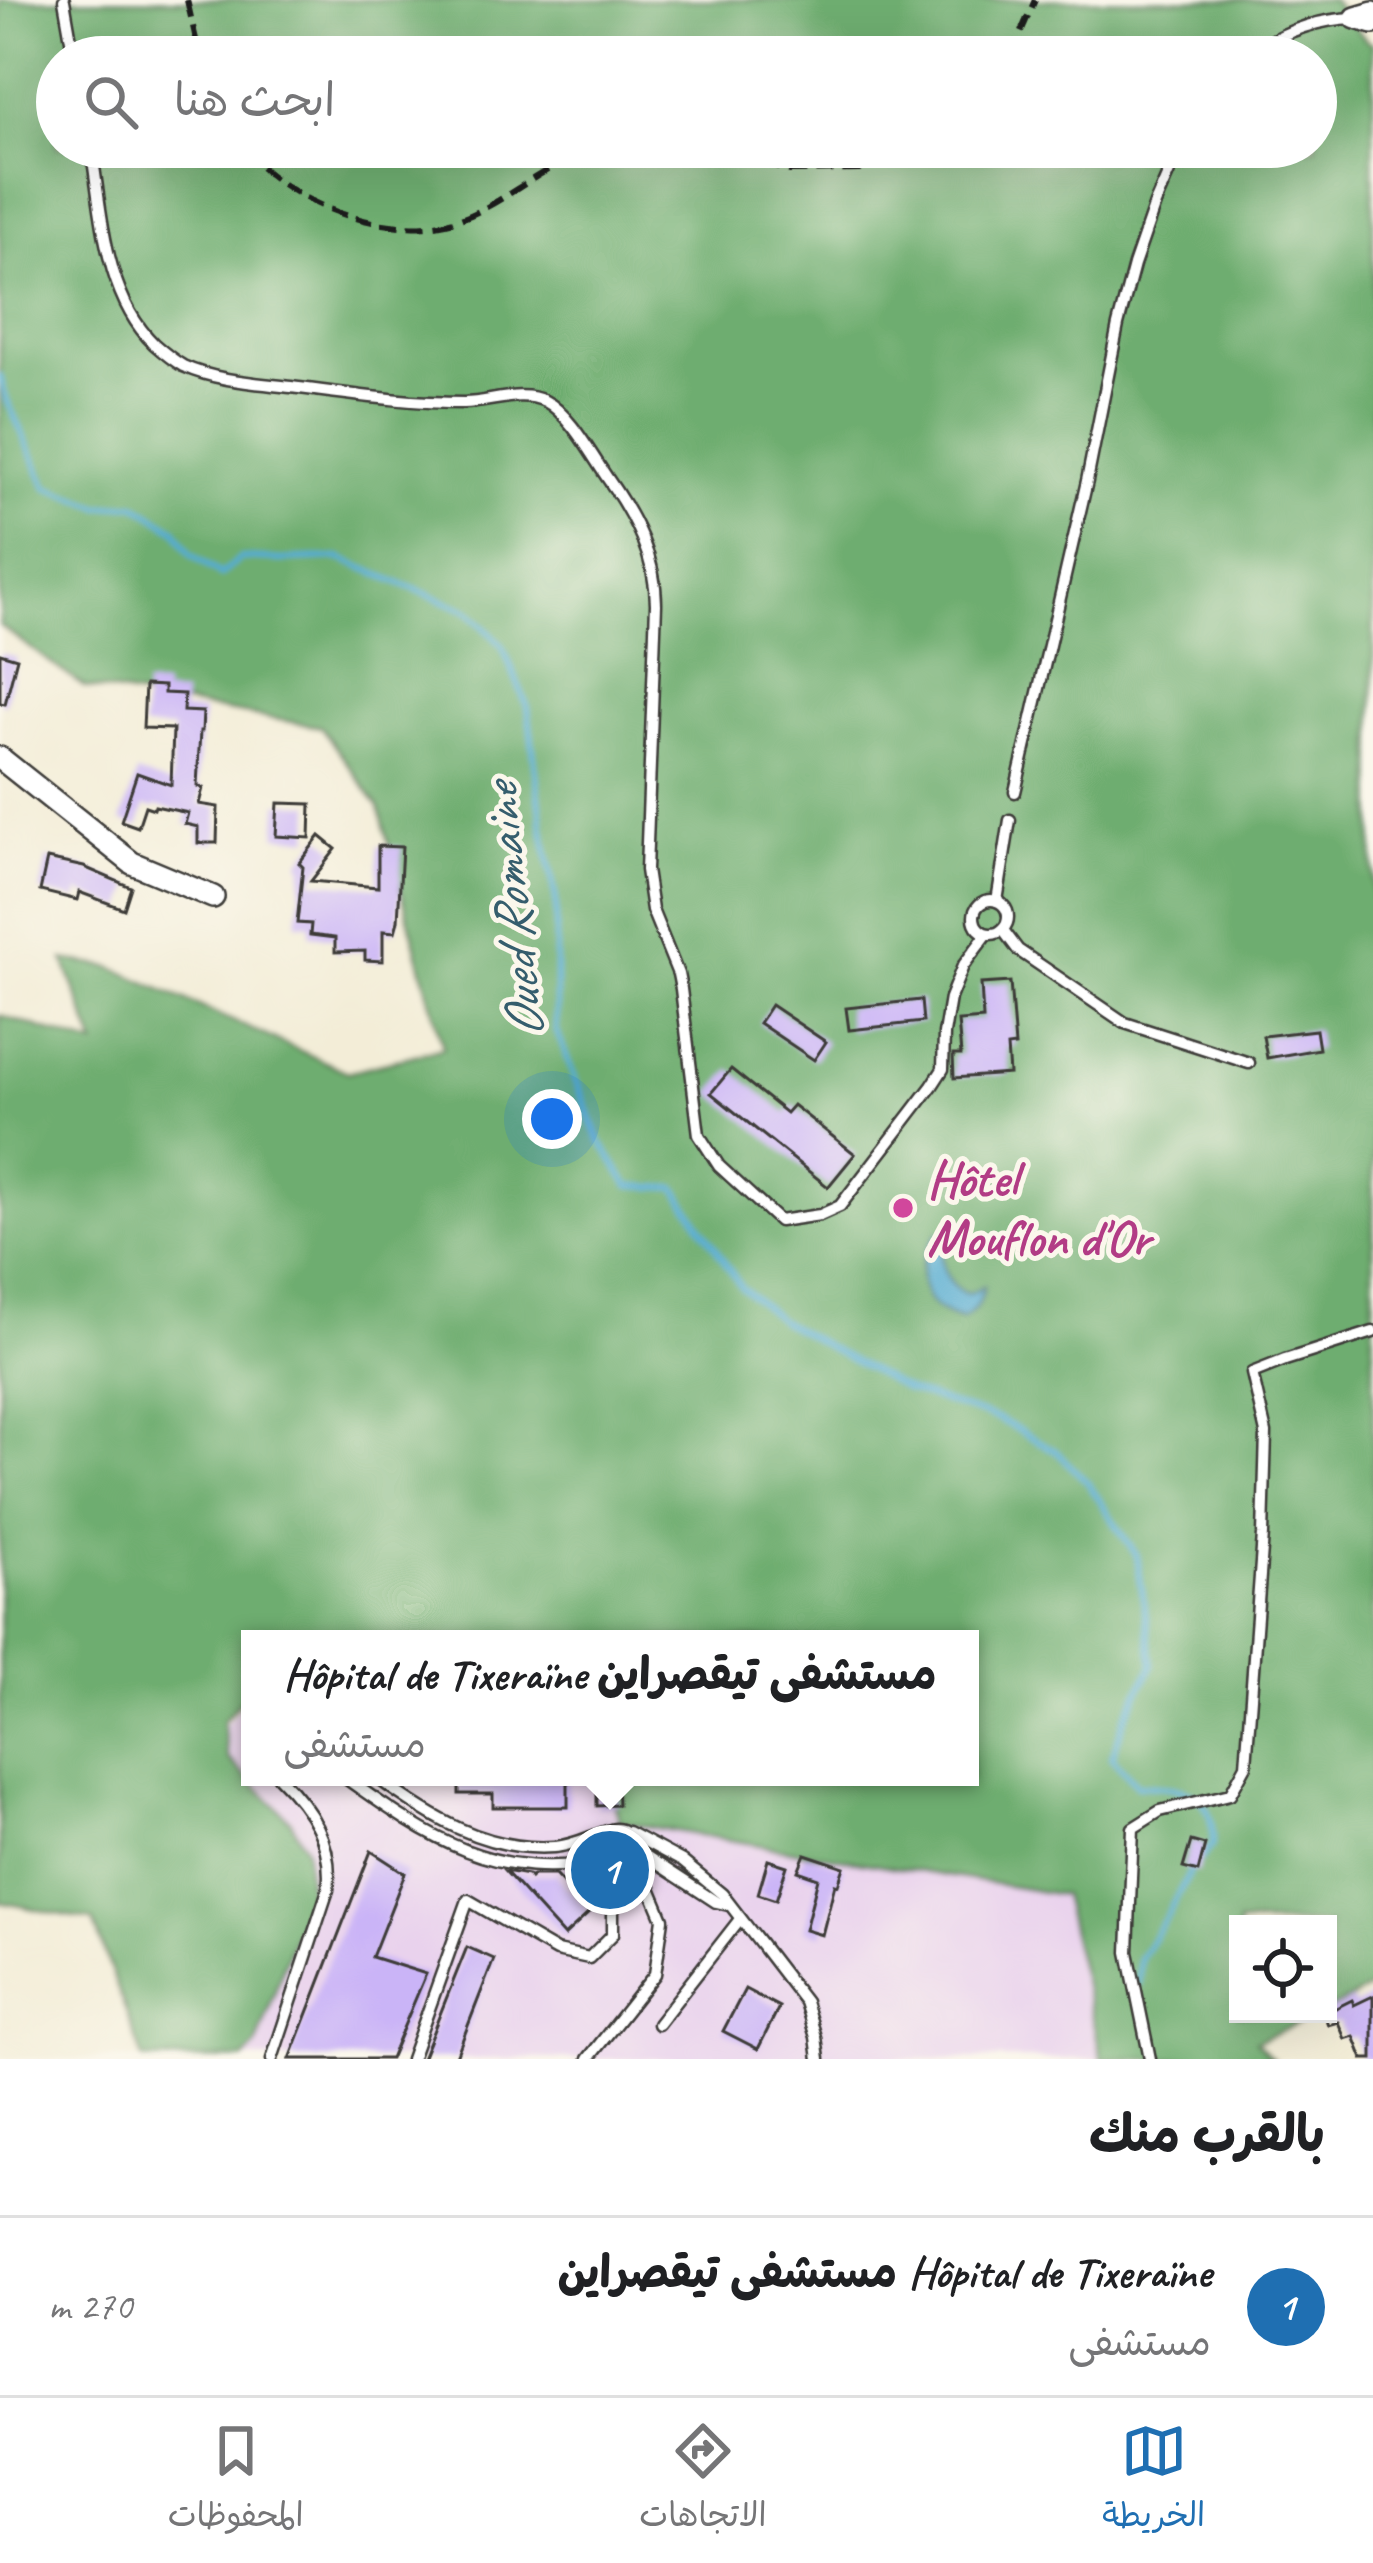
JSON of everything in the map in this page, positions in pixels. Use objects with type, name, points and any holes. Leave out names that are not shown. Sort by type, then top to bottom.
[{"type":"street","points":[[0,758],[132,863],[213,897]]},
{"type":"lane","points":[[64,0],[70,36]]},
{"type":"lane","points":[[1278,36],[1312,23],[1367,18]]},
{"type":"lane","points":[[95,168],[113,272],[134,318],[167,356],[216,376],[389,399],[472,403],[512,397],[542,399],[566,420],[615,489],[655,574],[646,870],[652,910],[680,989],[698,1135],[719,1166],[779,1221],[820,1215],[840,1206],[943,1069],[950,998],[963,966],[987,934],[1003,930]]},
{"type":"lane","points":[[1016,792],[1088,481],[1118,326],[1148,224],[1171,168]]},
{"type":"lane","points":[[997,902],[1010,820]]},
{"type":"lane","points":[[987,934],[977,928],[974,914],[981,904],[997,902],[1006,909],[1003,930]]},
{"type":"lane","points":[[1003,930],[1018,950],[1125,1022],[1249,1063]]},
{"type":"lane","points":[[1150,2059],[1128,1952],[1133,1828],[1160,1811],[1230,1794],[1246,1765],[1266,1433],[1252,1373],[1373,1332]]},
{"type":"lane","points":[[272,2059],[331,1869],[313,1815],[287,1786]]},
{"type":"lane","points":[[357,1786],[416,1828],[486,1859],[572,1867],[619,1856],[633,1843],[628,1832]]},
{"type":"lane","points":[[389,1786],[422,1810],[477,1838],[515,1846],[558,1847],[617,1828],[682,1861],[716,1888],[805,2002],[819,2059]]},
{"type":"lane","points":[[608,1831],[599,1848],[729,1905]]},
{"type":"lane","points":[[410,2059],[469,1900],[556,1951],[589,1958],[613,1934],[619,1856]]},
{"type":"lane","points":[[589,2059],[655,1974],[663,1919],[646,1881],[619,1856]]},
{"type":"lane","points":[[658,2024],[740,1919]]},
{"type":"shaded area","points":[[241,1705],[241,1771],[228,1758],[225,1724]]},
{"type":"shaded area","points":[[256,1786],[606,1786],[620,1823],[1062,1895],[1102,2059],[244,2059],[257,2047],[309,1892],[291,1821]]},
{"type":"green space","points":[[0,0],[1332,0],[1373,44],[1373,1987],[1337,2005],[1337,1915],[1229,1915],[1229,2023],[1299,2023],[1256,2041],[1273,2059],[1102,2059],[1062,1895],[620,1822],[609,1786],[979,1786],[979,1630],[241,1630],[241,1700],[223,1721],[228,1758],[241,1771],[241,1786],[256,1786],[291,1821],[306,1849],[309,1892],[256,2047],[244,2059],[143,2059],[93,1921],[0,1902],[0,1015],[96,1046],[64,960],[111,967],[348,1072],[443,1048],[379,807],[321,727],[84,687],[0,626]]},
{"type":"water","points":[[938,1233],[945,1237],[942,1262],[948,1278],[964,1293],[984,1286],[977,1306],[962,1319],[935,1306],[923,1285],[924,1260]]},
{"type":"building","points":[[0,653],[17,658],[5,704],[0,703]]},
{"type":"building","points":[[145,685],[184,694],[183,711],[203,712],[197,786],[203,788],[199,804],[218,807],[217,843],[198,843],[198,827],[185,824],[188,813],[145,806],[138,827],[121,821],[137,773],[171,785],[173,729],[143,728]]},
{"type":"building","points":[[278,803],[311,804],[310,838],[276,836]]},
{"type":"building","points":[[320,836],[336,849],[311,881],[378,887],[378,846],[402,847],[398,921],[395,932],[383,931],[383,961],[365,960],[365,951],[335,952],[335,938],[310,935],[311,924],[297,923],[303,867],[299,863]]},
{"type":"building","points":[[47,859],[84,867],[131,887],[124,909],[79,892],[77,900],[40,891]]},
{"type":"building","points":[[1010,982],[1015,1046],[1007,1047],[1009,1074],[954,1078],[953,1055],[961,1055],[958,1021],[983,1019],[981,984]]},
{"type":"building","points":[[921,1000],[923,1022],[849,1030],[846,1008]]},
{"type":"building","points":[[771,1005],[826,1042],[814,1060],[759,1023]]},
{"type":"building","points":[[1316,1030],[1319,1049],[1267,1058],[1263,1036]]},
{"type":"building","points":[[731,1069],[786,1113],[793,1105],[855,1154],[828,1187],[711,1093]]},
{"type":"building","points":[[459,1786],[568,1786],[568,1807],[493,1807],[493,1794],[459,1794]]},
{"type":"building","points":[[597,1786],[617,1786],[618,1805],[597,1806]]},
{"type":"building","points":[[1191,1841],[1205,1845],[1198,1872],[1183,1868]]},
{"type":"building","points":[[371,1851],[405,1873],[372,1957],[426,1974],[390,2059],[290,2059]]},
{"type":"building","points":[[805,1854],[844,1867],[822,1935],[805,1930],[818,1878],[798,1871]]},
{"type":"building","points":[[768,1860],[787,1866],[776,1900],[758,1894]]},
{"type":"building","points":[[505,1871],[530,1878],[555,1875],[590,1912],[564,1936]]},
{"type":"building","points":[[467,1947],[494,1959],[455,2059],[422,2059]]},
{"type":"building","points":[[745,1989],[779,2007],[758,2049],[723,2031]]},
{"type":"building","points":[[1373,1996],[1373,2059],[1363,2059],[1354,2036],[1345,2039],[1337,2022],[1337,2008],[1352,2000],[1354,2005]]},
{"type":"waterway","name":"Oued Romaine","points":[[0,376],[47,487],[101,507],[135,504],[176,530],[191,554],[221,575],[240,558],[339,558],[468,611],[502,645],[528,708],[556,900],[556,1030],[599,1139],[629,1186],[676,1188],[741,1287],[781,1321],[908,1391],[998,1419],[1056,1451],[1088,1483],[1137,1556],[1153,1665],[1125,1718],[1112,1757],[1137,1785],[1182,1790],[1202,1801],[1212,1826],[1213,1845],[1191,1870],[1140,1958],[1139,1983]]},
{"type":"railway","points":[[187,0],[195,36]]},
{"type":"railway","points":[[1019,36],[1035,0]]},
{"type":"railway","points":[[262,168],[284,185],[338,212],[398,226],[427,226],[469,216],[553,168]]},
{"type":"railway","points":[[779,168],[864,168]]},
{"type":"place","name":"Hôtel Mouflon d'Or","points":[[903,1208]]},
{"type":"place","name":"Hôpital de Tixeraïne مستشفى تيقصراين","points":[[610,1870]]}]
